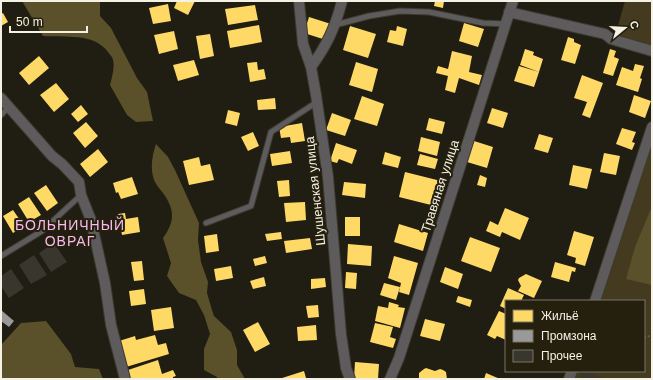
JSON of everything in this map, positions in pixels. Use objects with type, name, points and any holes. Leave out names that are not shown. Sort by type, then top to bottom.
[{"type":"street","name":"Шушенская улица","points":[[299,1],[303,44],[310,67],[317,102],[328,177],[342,334],[346,368],[350,379]]},
{"type":"street","points":[[310,67],[322,51],[335,25],[342,1]]},
{"type":"street","name":"Травяная улица","points":[[390,379],[399,358],[513,1]]},
{"type":"street","points":[[509,12],[606,34],[611,39],[652,51]]},
{"type":"street","points":[[1,98],[52,156],[79,182],[81,195],[91,220],[105,283],[111,325],[124,379]]},
{"type":"street","points":[[595,300],[652,128]]},
{"type":"lane","points":[[335,25],[362,17],[400,11],[429,12],[483,23],[506,24]]},
{"type":"lane","points":[[206,223],[251,206],[270,132],[317,102]]},
{"type":"lane","points":[[1,114],[9,107]]},
{"type":"lane","points":[[1,256],[42,231],[81,195]]},
{"type":"shaded area","points":[[22,1],[100,1],[100,16],[111,28],[137,78],[147,92],[153,121],[136,122],[127,115],[110,85],[114,63],[113,59],[102,46],[95,41],[78,37],[43,36]]},
{"type":"shaded area","points":[[625,1],[652,1],[652,47],[615,36]]},
{"type":"shaded area","points":[[652,139],[652,379],[575,379],[577,372],[645,372],[645,300],[600,300]]},
{"type":"shaded area","points":[[156,144],[168,157],[199,223],[198,240],[201,262],[208,282],[207,293],[212,310],[214,316],[231,332],[237,350],[237,365],[245,379],[217,379],[217,377],[204,370],[204,349],[210,334],[204,315],[196,300],[179,293],[167,276],[171,263],[163,238],[170,226],[172,216],[170,205],[156,184],[153,176],[152,162]]},
{"type":"shaded area","points":[[652,206],[652,285],[626,279],[635,247]]},
{"type":"shaded area","points":[[46,321],[71,354],[75,367],[99,369],[103,379],[1,379],[1,345],[21,323]]},
{"type":"building: Жильё","points":[[177,1],[195,1],[188,15],[174,8]]},
{"type":"building: Жильё","points":[[435,1],[444,1],[443,8],[434,6]]},
{"type":"building: Жильё","points":[[168,4],[171,21],[153,24],[149,8]]},
{"type":"building: Жильё","points":[[255,5],[258,20],[228,25],[225,9]]},
{"type":"building: Жильё","points":[[3,13],[8,22],[1,26],[1,14]]},
{"type":"building: Жильё","points":[[309,17],[331,24],[326,40],[304,33]]},
{"type":"building: Жильё","points":[[464,23],[484,29],[478,47],[459,41]]},
{"type":"building: Жильё","points":[[259,25],[262,42],[230,48],[227,31]]},
{"type":"building: Жильё","points":[[350,26],[376,34],[368,58],[343,50]]},
{"type":"building: Жильё","points":[[397,26],[407,29],[403,46],[387,42],[390,30],[396,31]]},
{"type":"building: Жильё","points":[[174,31],[178,49],[159,54],[154,35]]},
{"type":"building: Жильё","points":[[210,34],[214,56],[200,59],[196,36]]},
{"type":"building: Жильё","points":[[568,37],[574,39],[574,42],[581,45],[575,64],[561,60]]},
{"type":"building: Жильё","points":[[525,49],[534,52],[533,55],[543,59],[539,72],[520,65]]},
{"type":"building: Жильё","points":[[610,49],[616,51],[614,57],[619,59],[613,76],[603,73]]},
{"type":"building: Жильё","points":[[452,51],[472,56],[469,72],[482,75],[479,85],[459,78],[455,93],[445,90],[448,76],[436,73],[438,66],[448,69]]},
{"type":"building: Жильё","points":[[39,56],[49,68],[29,85],[19,73]]},
{"type":"building: Жильё","points":[[194,60],[199,75],[178,81],[173,65]]},
{"type":"building: Жильё","points":[[257,62],[258,70],[264,69],[266,79],[250,82],[247,63]]},
{"type":"building: Жильё","points":[[356,62],[378,69],[372,92],[349,85]]},
{"type":"building: Жильё","points":[[635,64],[644,66],[638,92],[616,85],[622,67],[633,71]]},
{"type":"building: Жильё","points":[[519,66],[539,72],[534,87],[514,81]]},
{"type":"building: Жильё","points":[[582,75],[603,83],[590,118],[582,115],[587,102],[574,98]]},
{"type":"building: Жильё","points":[[56,83],[69,99],[54,112],[40,95]]},
{"type":"building: Жильё","points":[[634,95],[651,101],[645,118],[629,112]]},
{"type":"building: Жильё","points":[[362,96],[384,104],[377,126],[354,119]]},
{"type":"building: Жильё","points":[[275,98],[276,109],[258,110],[257,100]]},
{"type":"building: Жильё","points":[[81,105],[88,114],[78,122],[71,114]]},
{"type":"building: Жильё","points":[[492,108],[508,113],[503,128],[487,123]]},
{"type":"building: Жильё","points":[[228,110],[240,113],[237,126],[225,123]]},
{"type":"building: Жильё","points":[[332,113],[351,120],[345,136],[326,130]]},
{"type":"building: Жильё","points":[[429,118],[445,122],[442,134],[426,130]]},
{"type":"building: Жильё","points":[[86,122],[98,136],[85,148],[73,133]]},
{"type":"building: Жильё","points":[[302,123],[305,141],[291,143],[290,137],[281,138],[279,127]]},
{"type":"building: Жильё","points":[[622,128],[636,132],[632,142],[635,143],[632,150],[616,144]]},
{"type":"building: Жильё","points":[[253,132],[259,146],[248,151],[241,137]]},
{"type":"building: Жильё","points":[[539,134],[553,138],[548,153],[534,149]]},
{"type":"building: Жильё","points":[[421,137],[440,142],[437,156],[418,151]]},
{"type":"building: Жильё","points":[[474,141],[493,147],[487,168],[467,162]]},
{"type":"building: Жильё","points":[[336,143],[357,150],[352,164],[339,159],[337,163],[330,161]]},
{"type":"building: Жильё","points":[[98,149],[108,162],[90,177],[80,164]]},
{"type":"building: Жильё","points":[[290,151],[292,163],[272,166],[270,154]]},
{"type":"building: Жильё","points":[[385,152],[401,157],[398,168],[382,164]]},
{"type":"building: Жильё","points":[[604,153],[620,156],[616,175],[600,172]]},
{"type":"building: Жильё","points":[[420,154],[438,159],[435,169],[417,165]]},
{"type":"building: Жильё","points":[[199,157],[201,166],[210,164],[214,180],[189,185],[183,161]]},
{"type":"building: Жильё","points":[[573,165],[592,169],[587,189],[569,185]]},
{"type":"building: Жильё","points":[[405,172],[441,181],[438,194],[434,193],[431,205],[399,197]]},
{"type":"building: Жильё","points":[[480,175],[487,178],[485,187],[477,185]]},
{"type":"building: Жильё","points":[[132,177],[138,194],[121,199],[118,192],[116,193],[113,183]]},
{"type":"building: Жильё","points":[[289,180],[290,196],[279,197],[277,181]]},
{"type":"building: Жильё","points":[[344,182],[366,184],[365,198],[342,195]]},
{"type":"building: Жильё","points":[[46,185],[58,203],[47,211],[34,193]]},
{"type":"building: Жильё","points":[[29,197],[41,215],[29,222],[18,204]]},
{"type":"building: Жильё","points":[[305,202],[306,220],[286,222],[284,203]]},
{"type":"building: Жильё","points":[[505,208],[529,218],[520,240],[502,232],[500,237],[486,231],[490,221],[498,225]]},
{"type":"building: Жильё","points":[[13,210],[24,226],[13,233],[3,216]]},
{"type":"building: Жильё","points":[[125,213],[126,219],[138,217],[140,232],[122,235],[118,214]]},
{"type":"building: Жильё","points":[[345,217],[360,217],[360,236],[345,236]]},
{"type":"building: Жильё","points":[[399,224],[428,233],[423,251],[394,242]]},
{"type":"building: Жильё","points":[[574,231],[594,237],[585,266],[575,263],[576,258],[567,255]]},
{"type":"building: Жильё","points":[[281,232],[282,239],[267,241],[265,234]]},
{"type":"building: Жильё","points":[[217,234],[219,251],[206,253],[204,236]]},
{"type":"building: Жильё","points":[[470,237],[500,248],[491,272],[461,261]]},
{"type":"building: Жильё","points":[[310,238],[312,249],[286,253],[284,241]]},
{"type":"building: Жильё","points":[[348,244],[372,246],[371,266],[347,264]]},
{"type":"building: Жильё","points":[[265,256],[267,263],[255,266],[253,259]]},
{"type":"building: Жильё","points":[[394,256],[418,263],[409,295],[399,292],[401,283],[388,278]]},
{"type":"building: Жильё","points":[[142,261],[144,280],[134,281],[131,262]]},
{"type":"building: Жильё","points":[[555,262],[576,268],[575,272],[572,271],[569,282],[551,277]]},
{"type":"building: Жильё","points":[[231,266],[233,278],[216,281],[214,269]]},
{"type":"building: Жильё","points":[[445,267],[463,274],[458,289],[440,282]]},
{"type":"building: Жильё","points":[[346,272],[357,273],[356,289],[345,288]]},
{"type":"building: Жильё","points":[[526,274],[542,281],[534,298],[518,291],[521,286],[518,280]]},
{"type":"building: Жильё","points":[[264,277],[266,286],[253,289],[250,281]]},
{"type":"building: Жильё","points":[[325,278],[326,287],[311,289],[311,279]]},
{"type":"building: Жильё","points":[[384,283],[400,287],[396,300],[380,295]]},
{"type":"building: Жильё","points":[[508,288],[524,295],[522,300],[505,300],[505,308],[500,306]]},
{"type":"building: Жильё","points":[[144,289],[146,304],[131,306],[129,291]]},
{"type":"building: Жильё","points":[[458,296],[472,300],[470,307],[456,302]]},
{"type":"building: Жильё","points":[[389,302],[399,305],[398,307],[405,308],[400,328],[375,321],[378,306],[388,308]]},
{"type":"building: Жильё","points":[[318,305],[319,317],[308,318],[306,306]]},
{"type":"building: Жильё","points":[[171,307],[174,328],[154,331],[151,310]]},
{"type":"building: Жильё","points":[[499,311],[505,314],[505,340],[497,336],[495,339],[487,335]]},
{"type":"building: Жильё","points":[[425,319],[445,324],[440,341],[420,336]]},
{"type":"building: Жильё","points":[[258,322],[270,344],[255,352],[243,330]]},
{"type":"building: Жильё","points":[[375,323],[393,327],[390,337],[396,339],[393,348],[370,342]]},
{"type":"building: Жильё","points":[[316,325],[317,340],[298,341],[297,327]]},
{"type":"building: Жильё","points":[[155,335],[158,345],[166,343],[169,354],[126,367],[119,341],[135,336],[136,340]]},
{"type":"building: Жильё","points":[[158,360],[162,374],[173,370],[176,376],[173,377],[173,379],[128,379],[125,371]]},
{"type":"building: Жильё","points":[[355,362],[379,364],[378,379],[354,379]]},
{"type":"building: Жильё","points":[[426,368],[435,371],[440,369],[443,370],[446,372],[447,379],[419,379],[419,373]]},
{"type":"building: Жильё","points":[[304,371],[306,378],[279,379]]},
{"type":"building: Жильё","points":[[486,373],[500,379],[484,379]]},
{"type":"building: Промзона","points":[[1,310],[14,321],[9,327],[1,321]]},
{"type":"building: Прочее","points":[[54,243],[67,262],[51,272],[39,253]]},
{"type":"building: Прочее","points":[[34,255],[47,275],[31,284],[19,265]]},
{"type":"building: Прочее","points":[[11,269],[24,288],[9,298],[1,286],[1,276]]},
{"type":"building: Прочее","points":[[582,372],[587,372],[607,379],[579,379]]},
{"type":"district","name":"БОЛЬНИЧНЫЙ ОВРАГ","points":[[70,234]]}]
